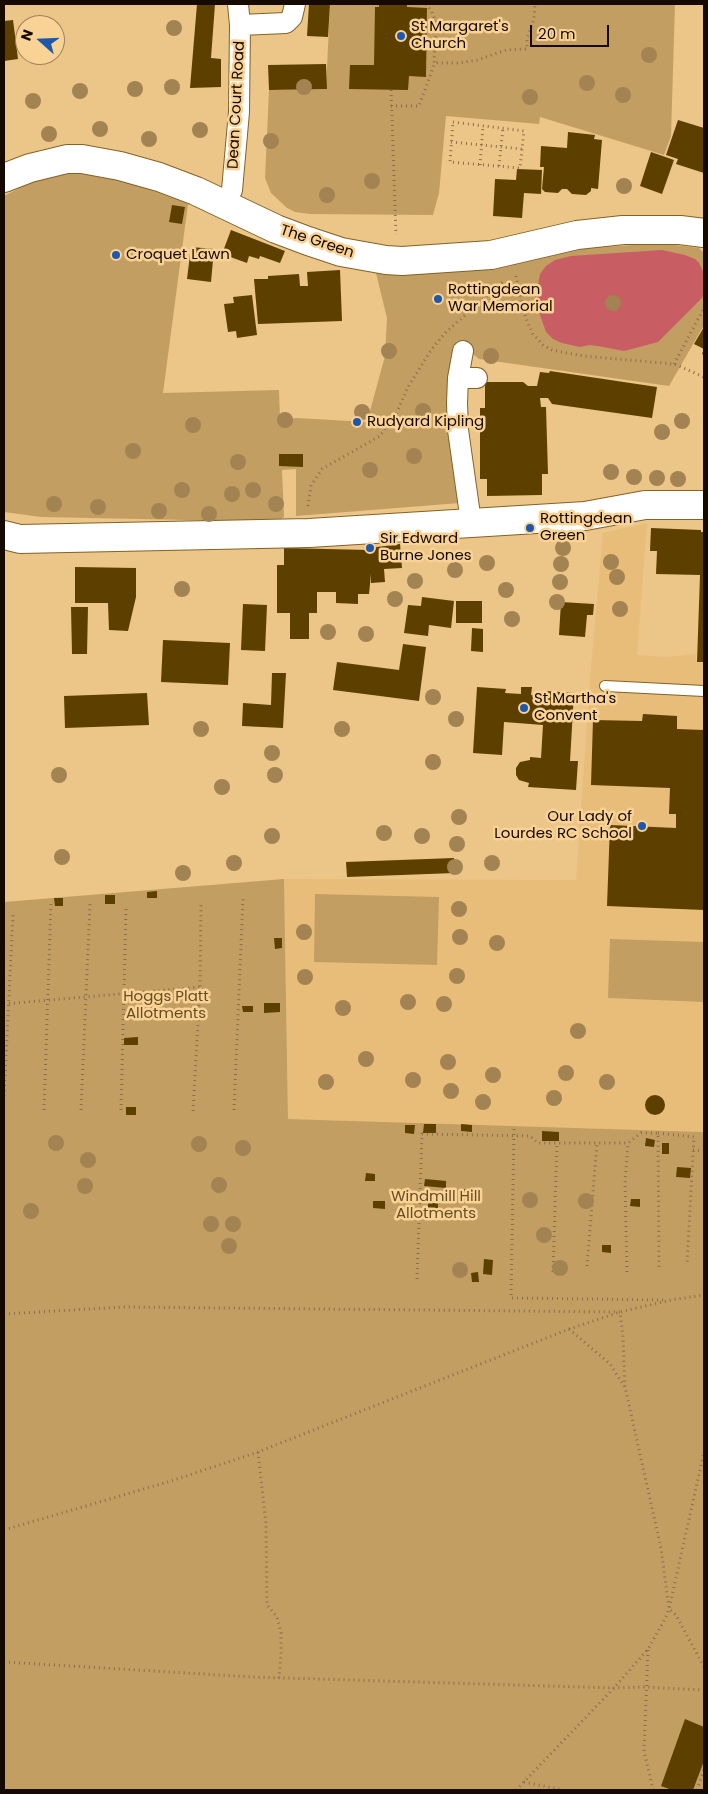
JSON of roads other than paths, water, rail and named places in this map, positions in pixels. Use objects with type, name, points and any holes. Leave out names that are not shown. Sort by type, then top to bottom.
[{"type":"main road","name":"The Green","points":[[4,178],[67,158],[120,166],[159,177],[196,191],[276,229],[341,252],[370,258],[397,260],[491,255],[577,235],[623,230],[680,230],[704,233]]},
{"type":"main road","points":[[4,535],[20,539],[309,533],[585,516],[646,505],[704,505]]},
{"type":"street","name":"Dean Court Road","points":[[225,204],[232,190],[238,112],[240,25],[238,4]]},
{"type":"street","points":[[240,25],[286,23],[292,17],[294,4]]},
{"type":"street","points":[[463,350],[468,378],[458,430],[471,522]]},
{"type":"lane","points":[[605,686],[704,691]]},
{"type":"place","name":"St Margaret's Church","points":[[401,36]]},
{"type":"place","name":"Croquet Lawn","points":[[116,255]]},
{"type":"place","name":"Rottingdean War Memorial","points":[[438,299]]},
{"type":"place","name":"Rudyard Kipling","points":[[357,422]]},
{"type":"place","name":"Rottingdean Green","points":[[530,528]]},
{"type":"place","name":"Sir Edward Burne Jones","points":[[370,548]]},
{"type":"place","name":"St Martha's Convent","points":[[524,708]]},
{"type":"place","name":"Our Lady of Lourdes RC School","points":[[642,826]]},
{"type":"park label","name":"Hoggs Platt Allotments","points":[[166,1006]]},
{"type":"park label","name":"Windmill Hill Allotments","points":[[436,1206]]}]
